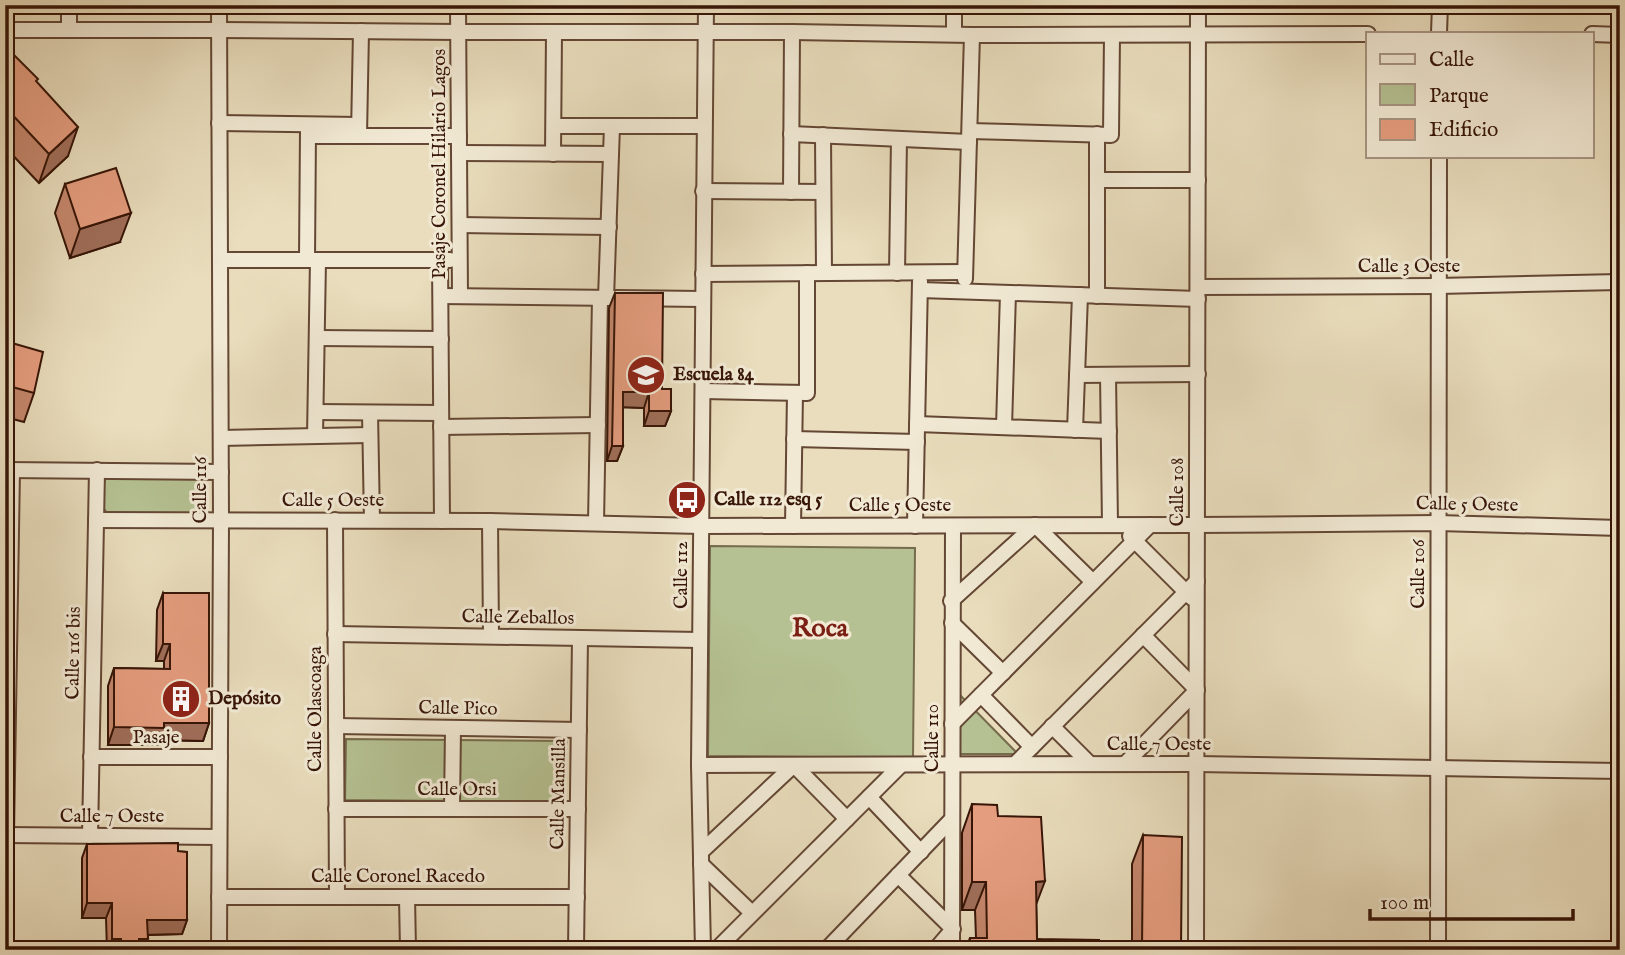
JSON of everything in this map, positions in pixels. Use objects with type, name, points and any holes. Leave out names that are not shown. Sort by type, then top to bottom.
[{"type":"street","points":[[69,5],[69,30]]},
{"type":"street","name":"Calle 116","points":[[219,5],[219,950]]},
{"type":"street","name":"Pasaje Coronel Hilario Lagos","points":[[458,5],[460,296]]},
{"type":"street","name":"Calle 112","points":[[702,950],[699,765],[706,5]]},
{"type":"street","points":[[954,5],[954,34]]},
{"type":"street","name":"Calle 108","points":[[1196,950],[1198,5]]},
{"type":"street","points":[[1439,32],[1440,5]]},
{"type":"street","points":[[5,30],[972,35],[1366,34]]},
{"type":"street","points":[[359,131],[361,31]]},
{"type":"street","points":[[554,32],[554,154]]},
{"type":"street","points":[[791,192],[792,32]]},
{"type":"street","points":[[1594,34],[1620,35]]},
{"type":"street","points":[[965,292],[972,35]]},
{"type":"street","points":[[1097,296],[1097,180],[1104,134],[1112,35]]},
{"type":"street","points":[[219,123],[308,130],[459,136]]},
{"type":"street","points":[[554,126],[704,126]]},
{"type":"street","points":[[596,523],[612,126]]},
{"type":"street","points":[[308,130],[317,338],[315,436]]},
{"type":"street","points":[[792,134],[899,139],[1104,134]]},
{"type":"street","points":[[823,135],[824,273]]},
{"type":"street","points":[[897,273],[899,139]]},
{"type":"street","points":[[460,153],[611,154]]},
{"type":"street","name":"Calle 106","points":[[1438,158],[1438,950]]},
{"type":"street","points":[[1097,180],[1198,180]]},
{"type":"street","points":[[703,191],[823,192]]},
{"type":"street","points":[[460,225],[609,227]]},
{"type":"street","points":[[220,260],[460,260]]},
{"type":"street","name":"Pasaje Coronel Hilario Lagos","points":[[440,260],[442,521]]},
{"type":"street","points":[[703,274],[965,272]]},
{"type":"street","points":[[915,526],[920,273]]},
{"type":"street","points":[[793,526],[794,439],[801,393],[807,274]]},
{"type":"street","name":"Calle 3 Oeste","points":[[920,290],[1097,296],[1620,282]]},
{"type":"street","points":[[1004,427],[1008,293]]},
{"type":"street","points":[[1074,430],[1080,295]]},
{"type":"street","points":[[441,296],[703,299]]},
{"type":"street","points":[[317,338],[441,338]]},
{"type":"street","points":[[1077,375],[1198,374]]},
{"type":"street","points":[[1108,375],[1114,526],[1134,541],[1197,603]]},
{"type":"street","points":[[703,391],[801,393]]},
{"type":"street","points":[[316,412],[370,413],[441,420],[598,425]]},
{"type":"street","points":[[370,413],[372,520]]},
{"type":"street","points":[[917,424],[1109,431]]},
{"type":"street","points":[[221,438],[370,435]]},
{"type":"street","points":[[794,439],[917,442]]},
{"type":"street","points":[[6,835],[9,470],[221,472]]},
{"type":"street","name":"Calle 116 bis","points":[[90,836],[97,470]]},
{"type":"street","name":"Calle 5 Oeste","points":[[96,520],[490,521],[701,526],[1438,523],[1620,528]]},
{"type":"street","name":"Calle Olascoaga","points":[[335,520],[337,897]]},
{"type":"street","points":[[490,521],[491,636]]},
{"type":"street","points":[[951,601],[1035,525],[1093,582]]},
{"type":"street","points":[[952,724],[1150,525]]},
{"type":"street","name":"Calle 110","points":[[952,950],[953,526]]},
{"type":"street","points":[[1014,764],[1197,580]]},
{"type":"street","points":[[952,623],[1003,673]]},
{"type":"street","name":"Calle Zeballos","points":[[335,634],[700,640]]},
{"type":"street","points":[[1125,764],[1197,690],[1143,635]]},
{"type":"street","name":"Calle Mansilla","points":[[576,950],[580,638]]},
{"type":"street","points":[[981,695],[1032,747]]},
{"type":"street","name":"Calle Pico","points":[[336,726],[579,730]]},
{"type":"street","points":[[1052,726],[1090,764]]},
{"type":"street","points":[[452,809],[453,728]]},
{"type":"street","name":"Pasaje","points":[[92,757],[220,757]]},
{"type":"street","name":"Calle 7 Oeste","points":[[699,765],[1196,764],[1620,771]]},
{"type":"street","points":[[752,913],[701,858],[794,765],[847,819]]},
{"type":"street","points":[[716,950],[901,765]]},
{"type":"street","points":[[869,797],[921,852]]},
{"type":"street","name":"Calle Orsi","points":[[336,808],[578,809]]},
{"type":"street","points":[[827,950],[951,820]]},
{"type":"street","name":"Calle 7 Oeste","points":[[6,835],[219,837]]},
{"type":"street","points":[[898,875],[953,929],[934,950]]},
{"type":"street","name":"Calle Coronel Racedo","points":[[219,897],[577,897]]},
{"type":"street","points":[[407,897],[408,950]]},
{"type":"green space","points":[[106,477],[196,479],[204,492],[203,506],[195,514],[109,515],[103,508]]},
{"type":"green space","points":[[710,546],[915,548],[913,758],[708,756]]},
{"type":"green space","points":[[956,691],[1018,754],[951,754]]},
{"type":"green space","points":[[346,739],[567,741],[564,802],[345,800]]},
{"type":"building","points":[[5,46],[38,79],[36,81],[78,127],[49,154],[7,109],[5,111]]},
{"type":"building","points":[[116,168],[131,213],[80,229],[65,184]]},
{"type":"building","points":[[615,293],[663,293],[662,389],[671,389],[671,411],[649,411],[649,392],[623,392],[623,446],[612,446]]},
{"type":"building","points":[[5,341],[43,352],[34,393],[5,385]]},
{"type":"building","points":[[163,593],[209,593],[209,723],[164,723],[164,728],[114,727],[114,668],[170,669],[170,644],[163,644]]},
{"type":"building","points":[[972,804],[997,805],[998,816],[1041,817],[1045,881],[1036,882],[1037,939],[1099,940],[1099,950],[970,950],[970,938],[987,938],[986,882],[972,882]]},
{"type":"building","points":[[1143,835],[1182,837],[1181,950],[1142,950]]},
{"type":"building","points":[[178,843],[178,851],[187,852],[187,920],[147,920],[148,939],[139,939],[139,947],[121,947],[121,939],[112,939],[112,903],[87,903],[87,844]]},
{"type":"place","name":"Escuela 84","points":[[646,375]]},
{"type":"place","name":"Calle 112 esq 5","points":[[687,500]]},
{"type":"place","name":"Depósito","points":[[181,699]]},
{"type":"district","name":"Roca","points":[[820,628]]}]
